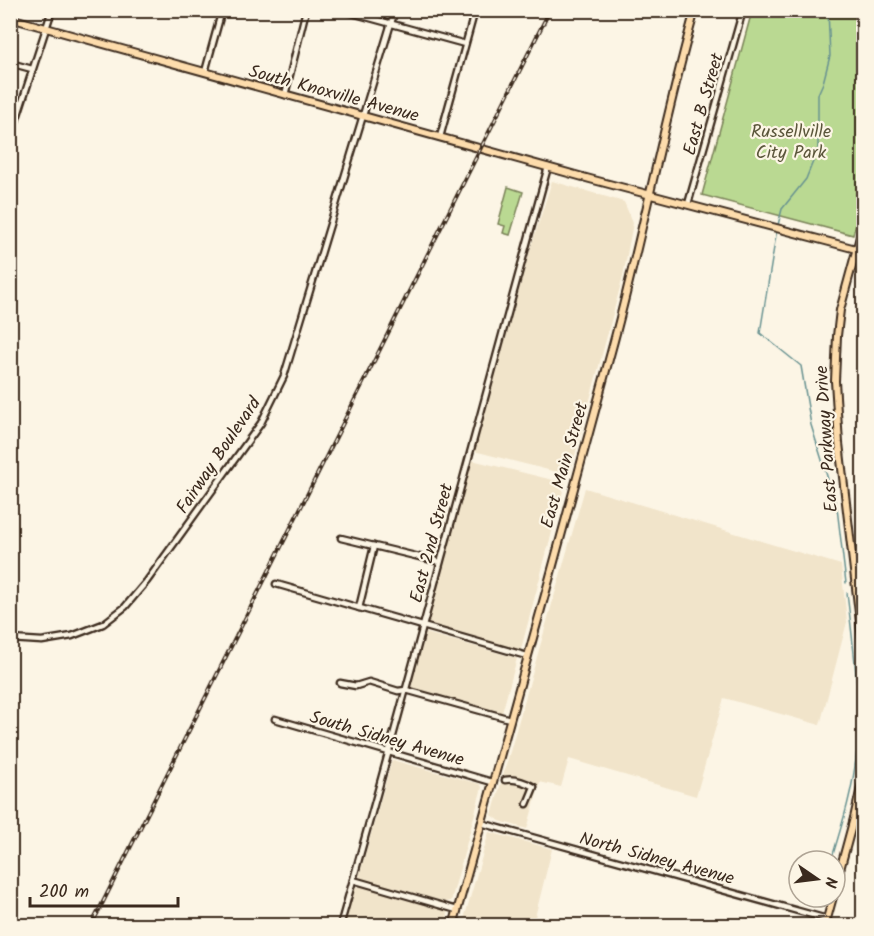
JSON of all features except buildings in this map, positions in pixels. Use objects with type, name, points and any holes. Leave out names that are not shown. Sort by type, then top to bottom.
[{"type":"main road","name":"East Main Street","points":[[453,923],[611,352],[650,194],[673,88],[694,10]]},
{"type":"main road","name":"South Knoxville Avenue","points":[[10,18],[364,117],[860,250]]},
{"type":"main road","name":"East Parkway Drive","points":[[864,222],[860,250],[840,310],[835,381],[839,443],[864,656]]},
{"type":"main road","points":[[846,849],[864,774]]},
{"type":"street","points":[[11,131],[52,10]]},
{"type":"street","points":[[205,72],[222,10]]},
{"type":"street","points":[[285,95],[306,10]]},
{"type":"street","points":[[341,10],[465,44]]},
{"type":"street","name":"Fairway Boulevard","points":[[10,639],[42,641],[72,636],[104,624],[125,607],[147,581],[261,423],[284,376],[395,10]]},
{"type":"street","points":[[440,137],[475,10]]},
{"type":"street","name":"East B Street","points":[[688,204],[743,10]]},
{"type":"street","points":[[10,63],[32,69]]},
{"type":"street","name":"East 2nd Street","points":[[340,926],[548,167]]},
{"type":"street","points":[[341,538],[440,562]]},
{"type":"street","points":[[358,608],[374,546]]},
{"type":"street","points":[[276,584],[527,656]]},
{"type":"street","points":[[340,683],[356,686],[369,682],[398,692],[406,690],[510,719]]},
{"type":"street","name":"South Sidney Avenue","points":[[275,719],[492,782]]},
{"type":"street","points":[[505,780],[512,779],[534,787],[527,804]]},
{"type":"street","name":"North Sidney Avenue","points":[[481,823],[826,922]]},
{"type":"street","points":[[353,880],[457,910]]},
{"type":"street","points":[[453,923],[469,926]]},
{"type":"shaded area","points":[[552,181],[624,202],[633,223],[623,276],[568,475],[474,451],[530,250]]},
{"type":"shaded area","points":[[472,460],[565,483],[521,649],[518,650],[430,625],[428,622]]},
{"type":"shaded area","points":[[585,488],[841,565],[847,622],[820,725],[724,698],[696,796],[569,759],[561,787],[540,782],[527,829],[500,821],[492,815]]},
{"type":"shaded area","points":[[426,633],[517,658],[502,713],[410,688]]},
{"type":"shaded area","points":[[392,760],[480,784],[482,787],[451,901],[445,902],[363,880],[359,876]]},
{"type":"shaded area","points":[[489,832],[552,849],[533,925],[462,926]]},
{"type":"shaded area","points":[[360,886],[447,911],[445,925],[344,925],[355,887]]},
{"type":"green space","name":"Russellville City Park","points":[[752,11],[863,11],[864,194],[853,235],[702,195]]},
{"type":"green space","points":[[508,187],[523,192],[510,235],[503,233],[505,226],[498,224]]},
{"type":"waterway","points":[[778,225],[782,209],[806,179],[818,149],[818,94],[830,56],[828,10]]},
{"type":"waterway","points":[[777,229],[760,333],[801,366],[811,425],[837,508],[846,583]]},
{"type":"waterway","points":[[835,849],[850,792],[858,730],[854,651],[847,593]]},
{"type":"railway","points":[[91,926],[550,10]]}]
